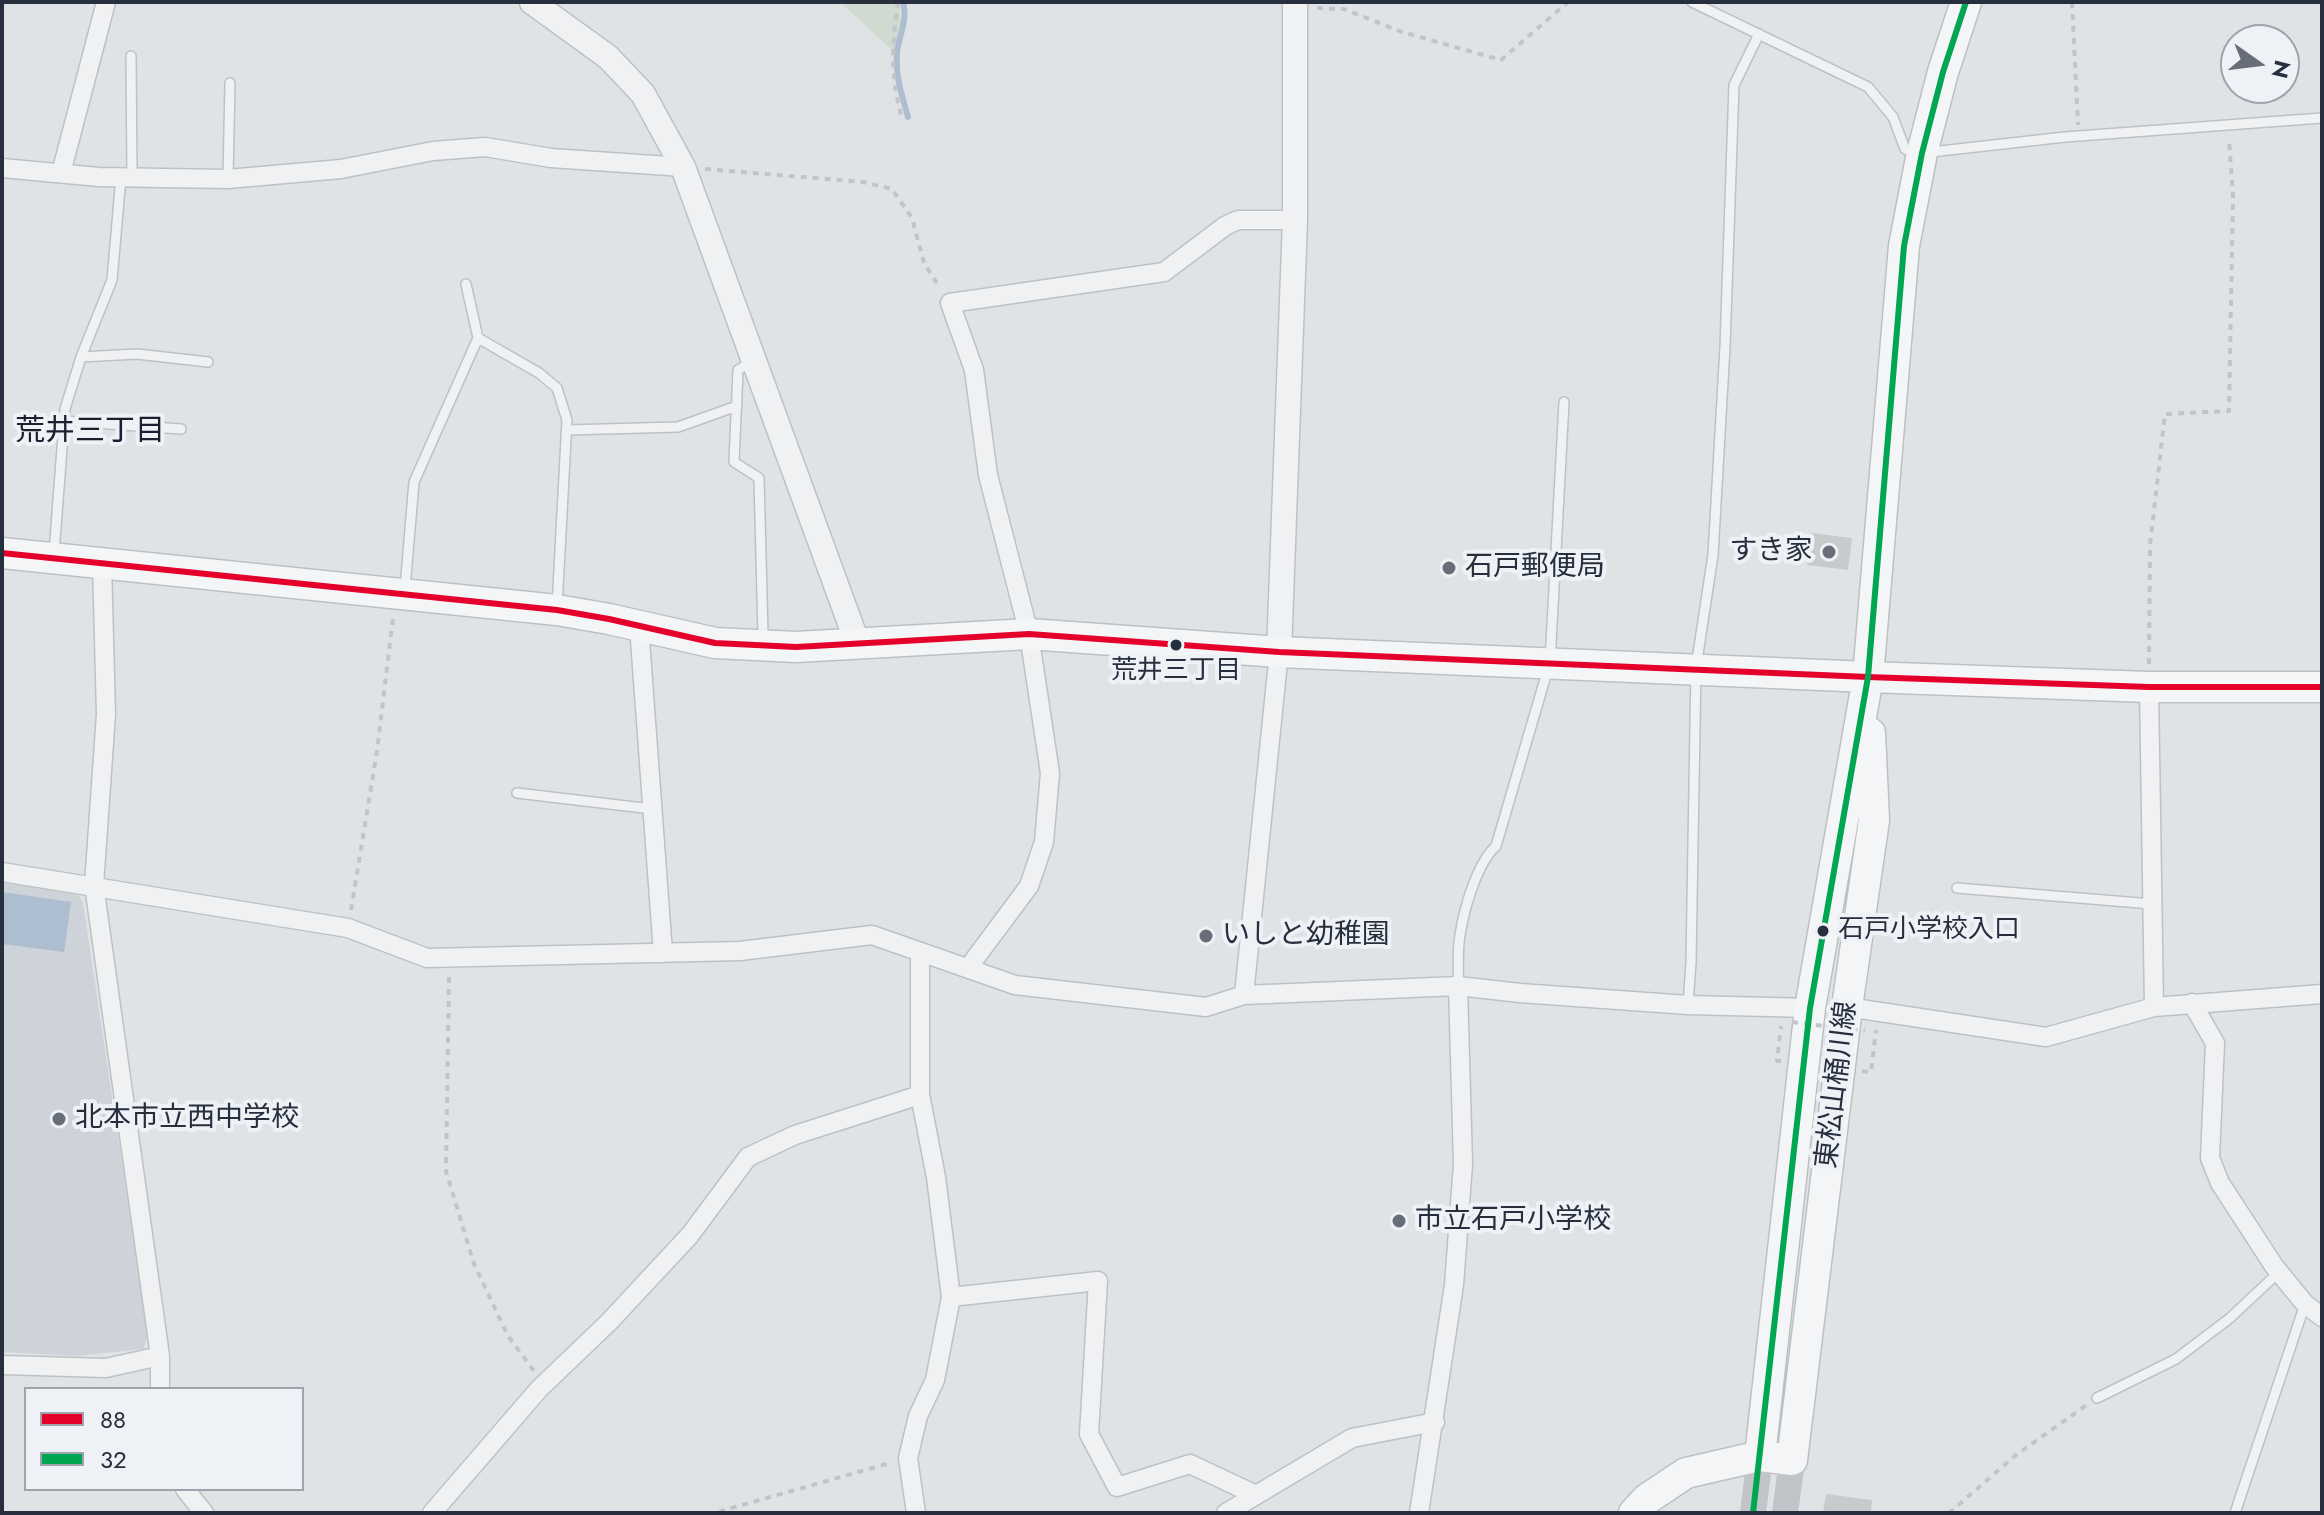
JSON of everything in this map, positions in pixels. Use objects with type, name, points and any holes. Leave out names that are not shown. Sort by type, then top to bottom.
[{"type":"main road","name":"東松山桶川線","points":[[1760,1456],[1801,1015],[1868,677],[1904,246],[1922,153],[1943,72],[1966,2]]},
{"type":"main road","points":[[2,553],[557,610],[715,643],[796,647],[1029,634],[1279,652],[1696,667],[1868,677],[2149,687],[2322,687]]},
{"type":"main road","name":"東松山桶川線","points":[[1792,1460],[1847,1007],[1874,820],[1868,677]]},
{"type":"main road","points":[[1753,1513],[1760,1456]]},
{"type":"main road","points":[[1634,1513],[1647,1499],[1686,1473],[1760,1456],[1792,1460],[1785,1513]]},
{"type":"street","points":[[61,173],[106,2]]},
{"type":"street","points":[[532,2],[608,57],[643,94],[683,167],[857,642]]},
{"type":"street","points":[[1244,995],[1279,652],[1295,220],[1295,4]]},
{"type":"street","points":[[2,168],[126,177],[228,179],[341,169],[433,151],[485,147],[551,158],[683,167]]},
{"type":"street","points":[[968,968],[1029,886],[1044,842],[1050,773],[1029,634],[988,475],[974,370],[950,303],[1164,272],[1225,226],[1238,220],[1295,220]]},
{"type":"street","points":[[102,564],[106,714],[94,885],[160,1356],[160,1387]]},
{"type":"street","points":[[639,626],[663,953]]},
{"type":"street","points":[[2149,687],[2154,1007]]},
{"type":"street","points":[[2,872],[348,928],[427,958],[740,951],[872,935],[1015,985],[1206,1007],[1244,995],[1458,986],[1801,1015]]},
{"type":"street","points":[[916,1513],[908,1458],[918,1416],[935,1380],[951,1297],[936,1177],[920,1095],[920,952]]},
{"type":"street","points":[[1419,1513],[1454,1285],[1463,1164],[1458,986]]},
{"type":"street","points":[[1847,1007],[2046,1037],[2154,1007],[2322,994]]},
{"type":"street","points":[[2192,1003],[2215,1043],[2210,1158],[2220,1183],[2279,1272],[2305,1304],[2322,1317]]},
{"type":"street","points":[[432,1513],[544,1385],[609,1322],[690,1235],[748,1157],[795,1135],[920,1095]]},
{"type":"street","points":[[951,1297],[1098,1281],[1089,1434],[1117,1487],[1190,1464],[1256,1495]]},
{"type":"street","points":[[2,1365],[106,1368],[160,1356]]},
{"type":"street","points":[[1226,1513],[1352,1438],[1435,1422]]},
{"type":"street","points":[[187,1491],[204,1513]]},
{"type":"lane","points":[[1692,2],[1868,87],[1893,117],[1905,149],[1922,153],[2078,135],[2322,118]]},
{"type":"lane","points":[[1688,1005],[1696,667],[1713,555],[1725,347],[1734,85],[1759,34]]},
{"type":"lane","points":[[54,559],[65,409],[81,357],[112,280],[126,177],[131,56]]},
{"type":"lane","points":[[228,179],[230,83]]},
{"type":"lane","points":[[400,594],[414,482],[478,338],[466,284]]},
{"type":"lane","points":[[478,338],[539,373],[557,388],[567,420],[557,610]]},
{"type":"lane","points":[[81,357],[137,354],[208,362]]},
{"type":"lane","points":[[754,360],[738,370],[734,462],[759,478],[763,634]]},
{"type":"lane","points":[[1458,986],[1459,935],[1478,872],[1485,856],[1496,846],[1550,662],[1564,402]]},
{"type":"lane","points":[[567,430],[678,427],[737,406]]},
{"type":"lane","points":[[65,421],[181,429]]},
{"type":"lane","points":[[517,793],[652,809]]},
{"type":"lane","points":[[1957,888],[2152,904]]},
{"type":"lane","points":[[2097,1398],[2176,1359],[2230,1318],[2279,1272]]},
{"type":"lane","points":[[2235,1513],[2305,1304]]},
{"type":"path","points":[[896,2],[892,58],[895,94],[902,118]]},
{"type":"path","points":[[1295,4],[1344,9],[1402,32],[1501,60],[1568,2]]},
{"type":"path","points":[[2072,2],[2078,135]]},
{"type":"path","points":[[2149,687],[2150,545],[2165,414],[2229,411],[2233,196],[2228,124]]},
{"type":"path","points":[[683,167],[863,182],[892,189],[912,218],[924,263],[950,303]]},
{"type":"path","points":[[348,928],[400,594]]},
{"type":"path","points":[[449,958],[446,1171],[481,1279],[508,1336],[544,1385]]},
{"type":"path","points":[[1862,1058],[1861,1071],[1871,1072],[1878,1012]]},
{"type":"path","points":[[1801,1015],[1865,1031],[1864,1044]]},
{"type":"path","points":[[1949,1513],[2016,1455],[2097,1398]]},
{"type":"path","points":[[721,1513],[793,1489],[908,1458]]},
{"type":"shaded area","points":[[840,2],[899,2],[901,24],[894,52]]},
{"type":"shaded area","name":"北本市立西中学校","points":[[2,883],[76,892],[83,903],[148,1336],[143,1349],[76,1356],[2,1352]]},
{"type":"water","points":[[2,892],[71,902],[64,952],[2,944]]},
{"type":"building","name":"すき家","points":[[1811,533],[1852,538],[1848,570],[1807,565]]},
{"type":"building","points":[[1826,1494],[1872,1500],[1871,1513],[1823,1513]]},
{"type":"waterway","points":[[903,2],[904,22],[898,46],[897,70],[908,117]]},
{"type":"transit line","name":"32","points":[[1753,1513],[1810,1008],[1868,677],[1904,246],[1922,153],[1943,72],[1966,2]]},
{"type":"transit line","name":"88","points":[[2,553],[557,610],[715,643],[796,647],[1029,634],[1279,652],[1868,677],[2149,687],[2322,687]]},
{"type":"place","name":"すき家","points":[[1829,552]]},
{"type":"place","name":"石戸郵便局","points":[[1449,568]]},
{"type":"place","name":"荒井三丁目","points":[[1176,645]]},
{"type":"place","name":"石戸小学校入口","points":[[1823,931]]},
{"type":"place","name":"いしと幼稚園","points":[[1206,936]]},
{"type":"place","name":"北本市立西中学校","points":[[59,1119]]},
{"type":"place","name":"市立石戸小学校","points":[[1399,1221]]},
{"type":"district","name":"荒井三丁目","points":[[90,433]]}]
